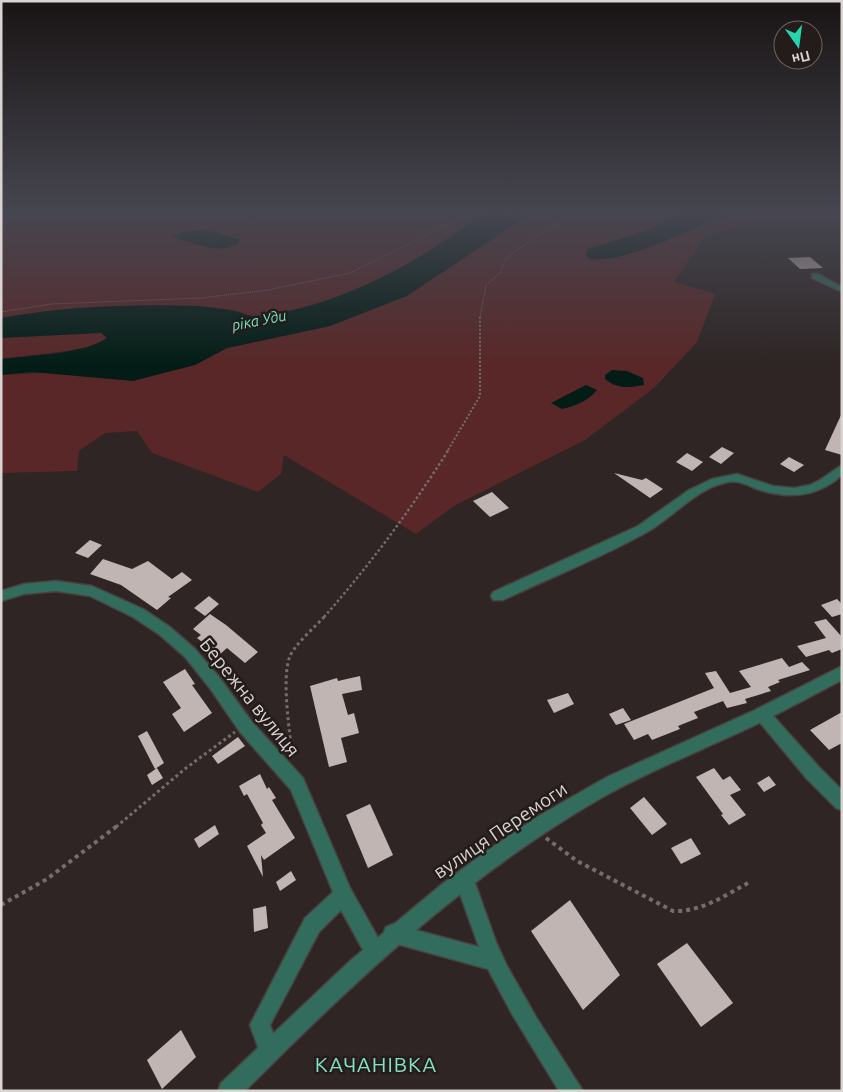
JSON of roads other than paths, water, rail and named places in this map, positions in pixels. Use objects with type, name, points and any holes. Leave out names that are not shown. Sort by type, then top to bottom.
[{"type":"street","points":[[815,276],[842,290]]},
{"type":"street","points":[[498,596],[642,529],[663,516],[688,496],[723,479],[738,478],[769,489],[795,493],[816,488],[842,469]]},
{"type":"street","name":"Бережна вулиця","points":[[1,596],[39,587],[68,586],[105,596],[138,613],[165,631],[190,653],[214,682],[244,725],[297,784],[343,895],[375,952]]},
{"type":"street","name":"вулиця Перемоги","points":[[230,1091],[269,1051],[393,934],[535,829],[594,792],[662,758],[762,714],[842,672]]},
{"type":"street","points":[[762,714],[813,773],[842,802]]},
{"type":"street","points":[[464,880],[473,898],[484,936],[494,961],[532,1028],[572,1091]]},
{"type":"street","points":[[269,1051],[260,1025],[264,1016],[312,925],[343,895]]},
{"type":"street","points":[[393,934],[494,961]]},
{"type":"water","name":"ріка Уди","points":[[409,263],[457,263],[407,296],[330,326],[227,348],[195,365],[133,381],[32,372],[1,375],[1,359],[70,351],[96,344],[107,338],[101,333],[1,338],[1,318],[75,308],[149,305],[198,306],[236,311],[255,316],[288,311],[348,293]]},
{"type":"water","points":[[612,370],[627,371],[643,378],[644,385],[628,387],[614,385],[605,379],[605,375]]},
{"type":"water","points":[[586,385],[597,390],[581,402],[562,409],[551,403]]},
{"type":"district","name":"КАЧАНІВКА","points":[[376,1064]]}]
